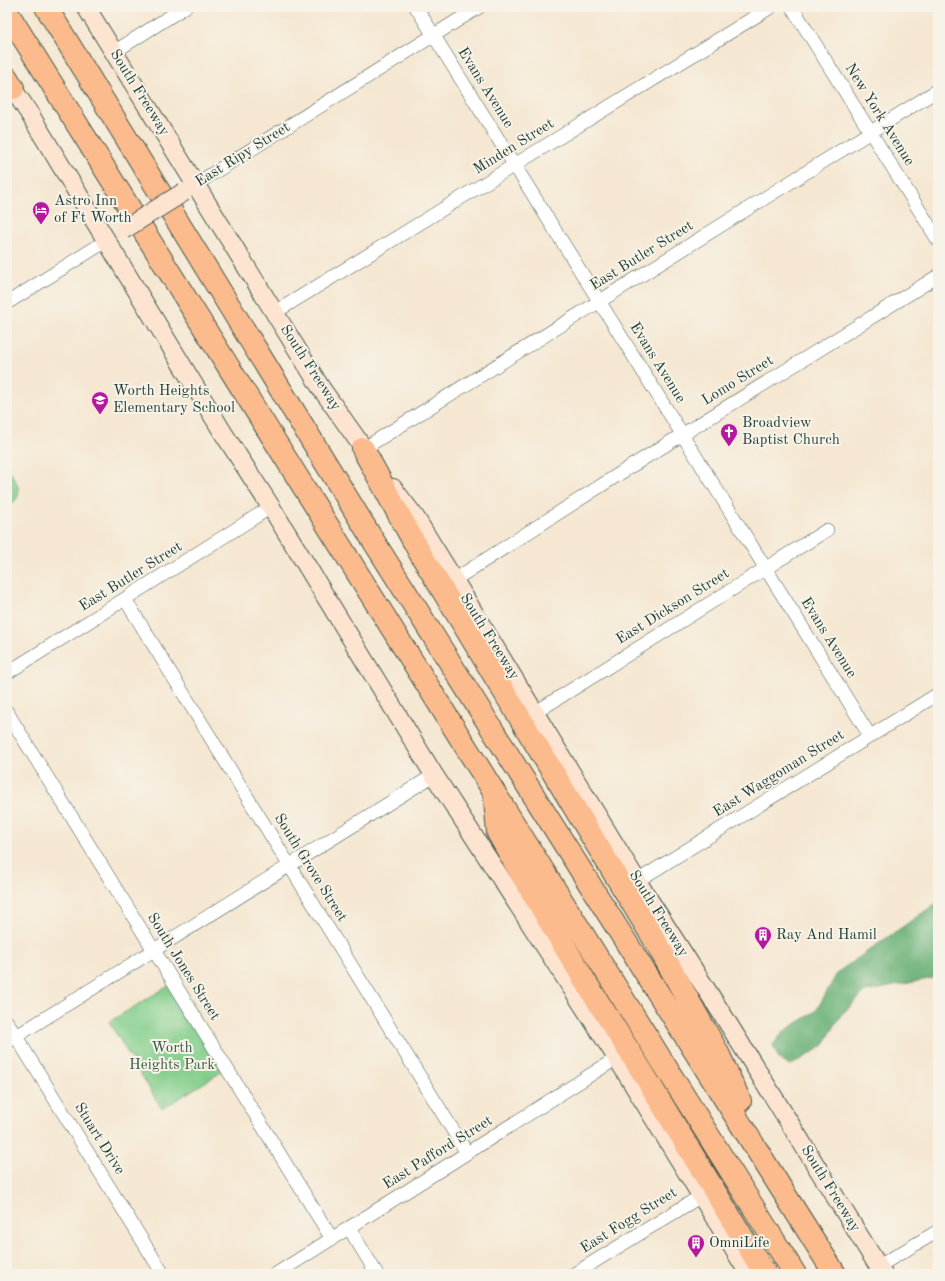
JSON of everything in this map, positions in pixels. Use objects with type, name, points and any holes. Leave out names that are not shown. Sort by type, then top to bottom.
[{"type":"highway","points":[[46,7],[371,537],[835,1274]]},
{"type":"highway","points":[[7,12],[795,1274]]},
{"type":"highway","points":[[363,449],[420,553],[658,945],[718,1053],[772,1173]]},
{"type":"highway","points":[[495,795],[498,833],[585,982],[647,1080],[765,1274]]},
{"type":"main road","name":"South Freeway","points":[[86,7],[114,52],[190,188],[274,313],[321,388],[363,449],[415,517],[536,712],[637,881],[724,1017],[881,1270]]},
{"type":"main road","points":[[9,82],[434,775],[617,1058],[700,1196],[750,1274]]},
{"type":"main road","name":"East Ripy Street","points":[[106,241],[190,188]]},
{"type":"street","points":[[114,52],[185,7]]},
{"type":"street","name":"Evans Avenue","points":[[416,7],[870,736]]},
{"type":"street","name":"East Ripy Street","points":[[190,188],[479,7]]},
{"type":"street","name":"Minden Street","points":[[274,313],[771,7]]},
{"type":"street","name":"New York Avenue","points":[[792,7],[938,240]]},
{"type":"street","name":"East Butler Street","points":[[363,449],[938,90]]},
{"type":"street","name":"East Ripy Street","points":[[7,303],[106,241]]},
{"type":"street","name":"Lomo Street","points":[[454,580],[682,435],[938,276]]},
{"type":"street","name":"East Butler Street","points":[[7,673],[271,507]]},
{"type":"street","name":"East Dickson Street","points":[[536,712],[827,530]]},
{"type":"street","name":"South Grove Street","points":[[125,599],[468,1153]]},
{"type":"street","name":"East Waggoman Street","points":[[637,881],[938,694]]},
{"type":"street","name":"South Jones Street","points":[[7,712],[332,1239]]},
{"type":"street","points":[[11,1039],[434,775]]},
{"type":"street","name":"Stuart Drive","points":[[7,1022],[11,1039],[163,1274]]},
{"type":"street","name":"East Pafford Street","points":[[276,1274],[617,1058]]},
{"type":"street","name":"East Fogg Street","points":[[574,1274],[700,1196]]},
{"type":"street","points":[[349,1228],[377,1274]]},
{"type":"street","points":[[881,1270],[938,1231]]},
{"type":"green space","points":[[7,467],[16,483],[19,493],[17,498],[7,507],[7,500],[11,497],[13,491],[7,479]]},
{"type":"green space","points":[[938,902],[938,977],[865,992],[841,1015],[823,1046],[790,1066],[779,1059],[773,1045],[783,1032],[816,1011],[838,972]]},
{"type":"green space","name":"Worth Heights Park","points":[[170,985],[223,1071],[162,1109],[109,1022]]},
{"type":"place","name":"Astro Inn of Ft Worth","points":[[41,225]]},
{"type":"place","name":"Worth Heights Elementary School","points":[[100,415]]},
{"type":"place","name":"Broadview Baptist Church","points":[[729,447]]},
{"type":"place","name":"Ray And Hamil","points":[[763,950]]},
{"type":"place","name":"OmniLife","points":[[696,1258]]}]
